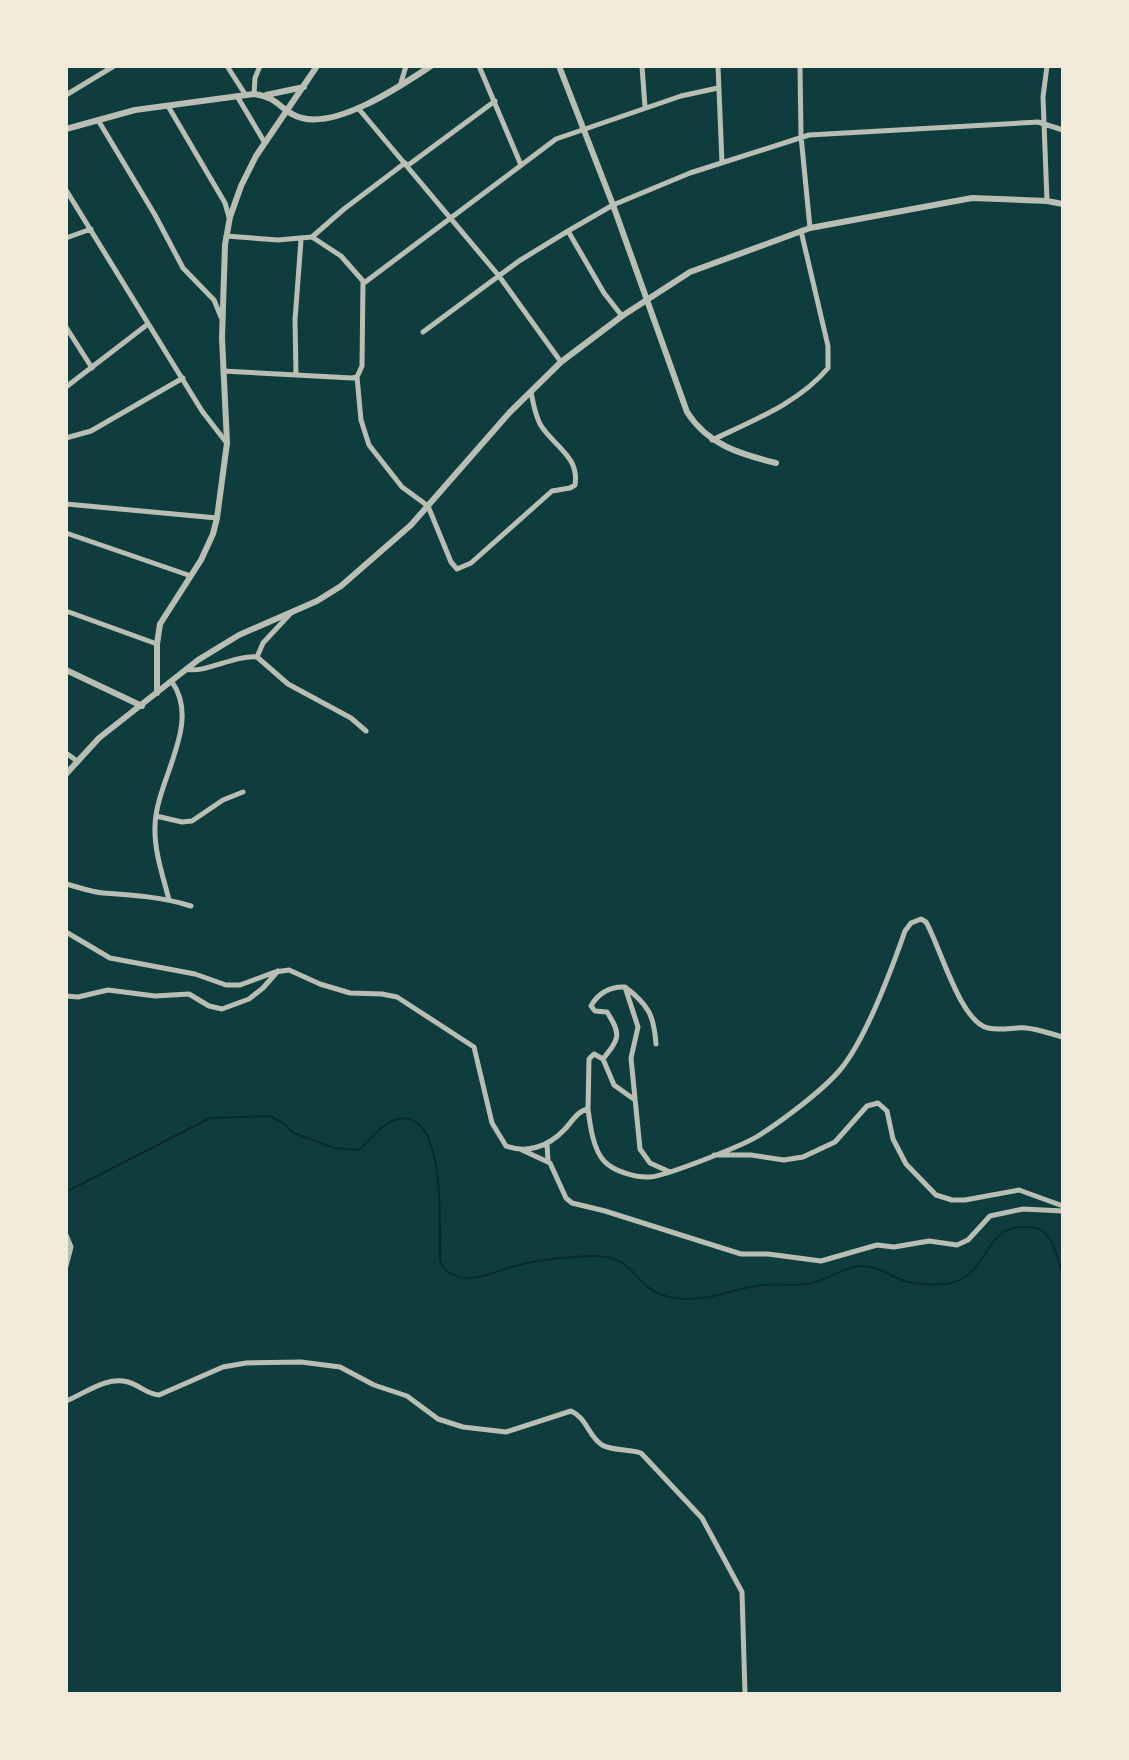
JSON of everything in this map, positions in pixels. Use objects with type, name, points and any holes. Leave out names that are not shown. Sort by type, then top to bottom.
[{"type":"street","points":[[66,95],[114,66]]},
{"type":"street","points":[[227,66],[265,143]]},
{"type":"street","points":[[254,94],[260,66]]},
{"type":"street","points":[[157,693],[158,632],[164,616],[208,546],[217,518],[227,443],[223,321],[226,236],[230,217],[241,186],[265,143],[317,66]]},
{"type":"street","points":[[400,87],[406,66]]},
{"type":"street","points":[[266,95],[297,117],[316,119],[358,108],[400,87],[431,66]]},
{"type":"street","points":[[479,66],[521,165]]},
{"type":"street","points":[[559,66],[613,205],[687,412],[712,440],[737,452],[776,463]]},
{"type":"street","points":[[642,66],[645,107]]},
{"type":"street","points":[[718,66],[722,163]]},
{"type":"street","points":[[800,66],[801,136],[810,228]]},
{"type":"street","points":[[1047,66],[1043,124],[1047,201]]},
{"type":"street","points":[[66,129],[97,119],[168,106],[240,95],[266,95],[304,87]]},
{"type":"street","points":[[364,283],[556,139],[692,92],[718,88]]},
{"type":"street","points":[[226,236],[301,240],[312,237],[344,209],[495,101]]},
{"type":"street","points":[[168,106],[225,203],[230,217]]},
{"type":"street","points":[[358,108],[499,276],[561,362]]},
{"type":"street","points":[[97,119],[183,268],[214,300],[223,321]]},
{"type":"street","points":[[423,332],[499,276],[613,205],[668,180],[801,136],[1043,124],[1063,130]]},
{"type":"street","points":[[66,190],[202,411],[227,443]]},
{"type":"street","points":[[66,774],[99,738],[186,669],[239,635],[317,601],[341,586],[394,542],[510,412],[561,362],[646,299],[690,272],[801,230],[972,198],[1063,204]]},
{"type":"street","points":[[66,238],[91,229]]},
{"type":"street","points":[[712,440],[782,405],[828,368],[828,346],[801,230]]},
{"type":"street","points":[[568,231],[604,293],[622,316]]},
{"type":"street","points":[[312,237],[355,269],[364,283],[362,366],[357,377],[361,420],[369,445],[402,487],[428,506],[451,562],[460,569],[552,491],[575,485],[574,467],[539,421],[531,392]]},
{"type":"street","points":[[296,375],[295,320],[301,240]]},
{"type":"street","points":[[66,387],[148,324]]},
{"type":"street","points":[[66,327],[92,368]]},
{"type":"street","points":[[223,371],[357,377]]},
{"type":"street","points":[[66,438],[91,431],[183,378]]},
{"type":"street","points":[[66,504],[217,518]]},
{"type":"street","points":[[66,533],[191,576]]},
{"type":"street","points":[[257,657],[263,643],[293,610]]},
{"type":"street","points":[[66,611],[157,644]]},
{"type":"street","points":[[186,669],[196,671],[229,659],[257,657],[288,684],[351,718],[366,731]]},
{"type":"street","points":[[66,670],[142,706]]},
{"type":"street","points":[[169,900],[156,848],[156,816],[161,788],[180,736],[183,706],[172,682]]},
{"type":"street","points":[[66,753],[77,761]]},
{"type":"street","points":[[156,816],[192,821],[223,800],[243,792]]},
{"type":"street","points":[[66,884],[100,893],[121,892],[191,906]]},
{"type":"street","points":[[635,1101],[614,1085],[603,1059],[594,1054],[589,1059],[588,1109],[596,1145],[608,1165],[642,1177],[670,1172],[762,1134],[840,1069],[866,1024],[905,931],[916,920],[924,919],[929,926],[960,996],[976,1021],[988,1028],[1029,1029],[1063,1037]]},
{"type":"street","points":[[66,932],[110,958],[195,974],[226,985],[246,983],[279,971],[294,971],[320,984],[350,993],[392,996],[467,1041],[475,1050],[479,1077],[496,1134],[506,1146],[548,1162],[566,1198],[572,1203],[741,1254],[821,1261],[877,1245],[894,1247],[929,1241],[957,1245],[968,1240],[990,1216],[1023,1209],[1063,1209]]},
{"type":"street","points":[[66,996],[78,997],[108,990],[155,996],[189,994],[209,1006],[222,1009],[249,999],[279,971]]},
{"type":"street","points":[[625,987],[652,1014],[656,1044]]},
{"type":"street","points":[[603,1059],[618,1039],[617,1032],[609,1014],[595,1011],[592,1004],[609,989],[625,987]]},
{"type":"street","points":[[625,987],[638,1027],[631,1058],[641,1153],[650,1163],[670,1172]]},
{"type":"street","points":[[713,1154],[784,1160],[803,1157],[835,1142],[867,1106],[878,1103],[887,1111],[893,1139],[906,1164],[936,1195],[965,1200],[1019,1190],[1063,1209]]},
{"type":"street","points":[[522,1150],[547,1143],[581,1110],[588,1109]]},
{"type":"street","points":[[547,1143],[548,1162]]},
{"type":"street","points":[[66,1235],[71,1247],[66,1266]]},
{"type":"street","points":[[66,1401],[110,1381],[131,1383],[159,1395],[223,1367],[246,1363],[301,1362],[340,1367],[374,1385],[407,1396],[438,1419],[463,1427],[506,1432],[571,1411],[585,1421],[604,1447],[641,1453],[702,1518],[712,1534],[742,1592],[745,1694]]},
{"type":"waterway","points":[[66,1192],[210,1118],[270,1116],[294,1133],[334,1148],[359,1150],[382,1128],[398,1119],[414,1121],[426,1133],[437,1175],[440,1260],[447,1271],[459,1277],[480,1277],[544,1260],[593,1256],[620,1261],[650,1289],[674,1298],[709,1297],[763,1285],[806,1284],[862,1266],[907,1281],[944,1284],[960,1280],[972,1272],[995,1240],[1017,1227],[1035,1228],[1047,1235],[1055,1248],[1063,1278]]}]
